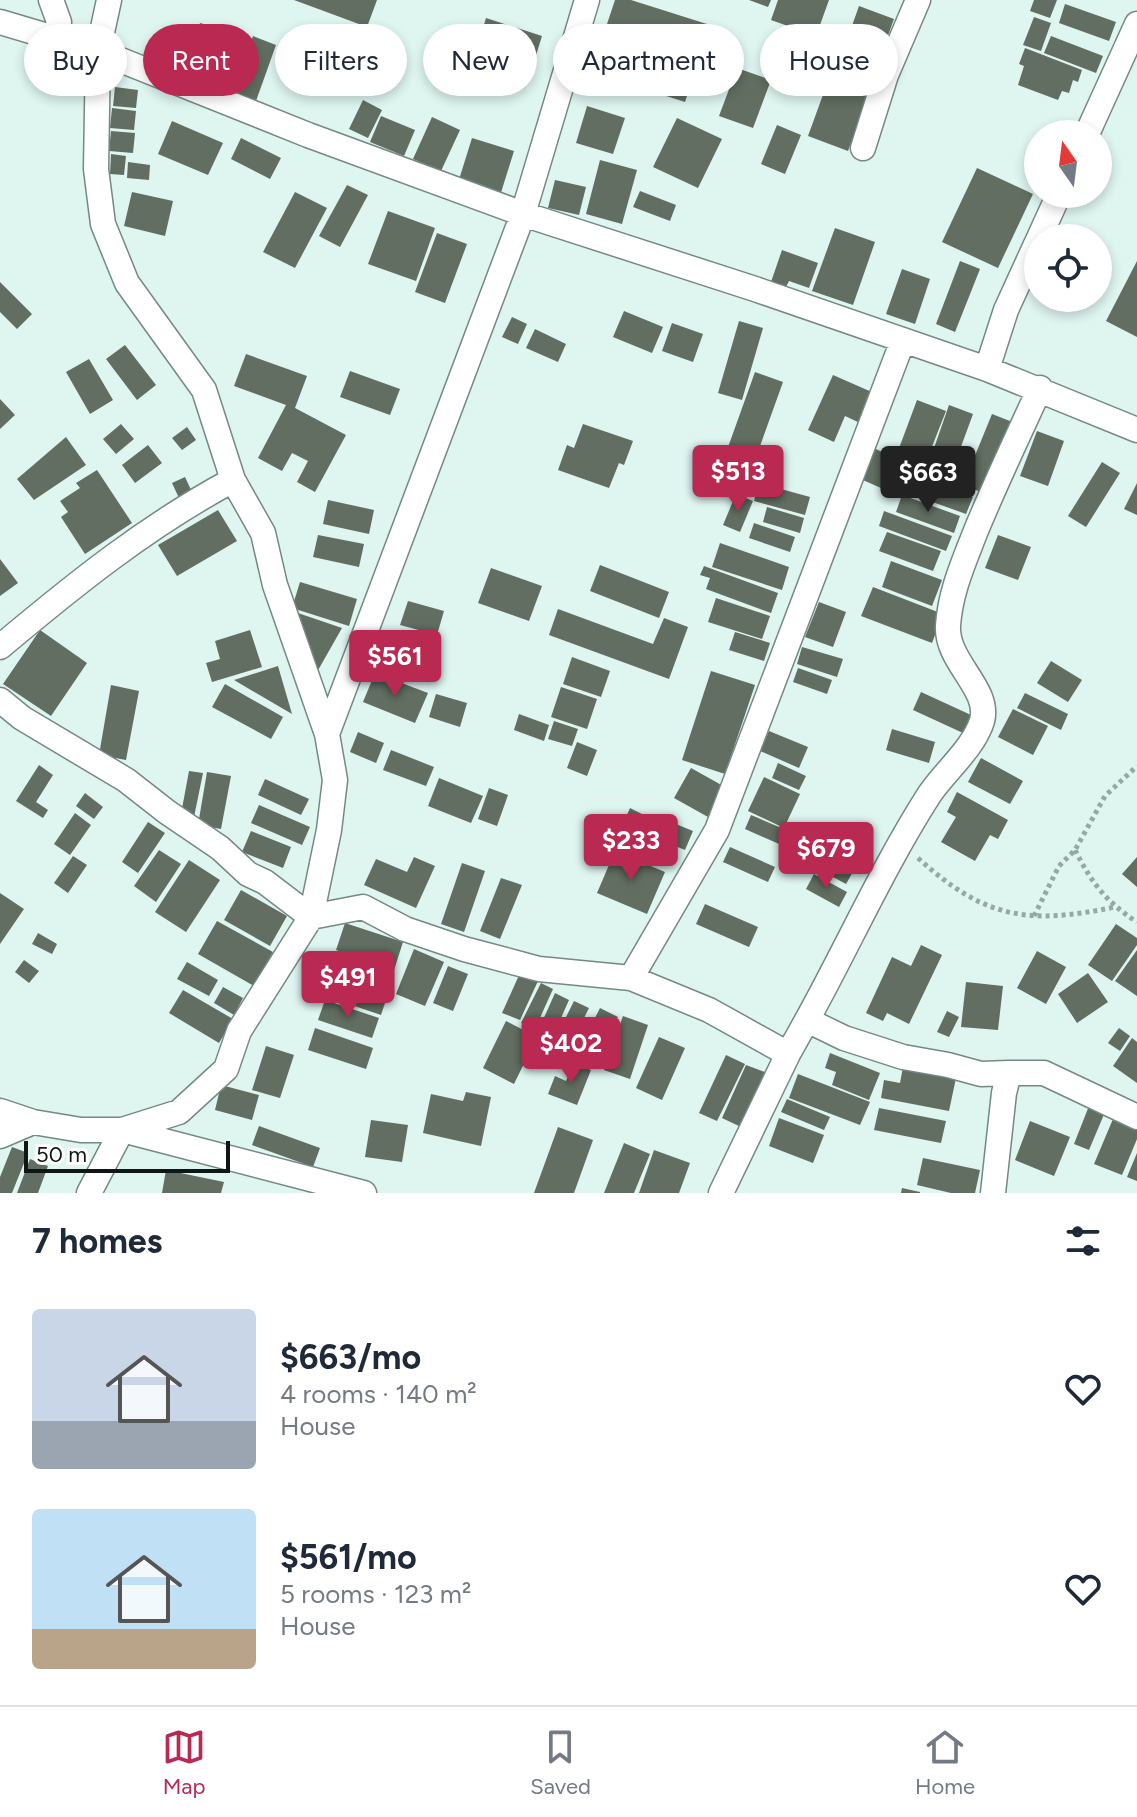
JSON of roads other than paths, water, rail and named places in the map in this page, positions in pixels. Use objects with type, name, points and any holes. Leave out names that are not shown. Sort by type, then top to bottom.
[{"type":"street","points":[[51,0],[59,24]]},
{"type":"street","points":[[104,24],[109,0]]},
{"type":"street","points":[[327,734],[523,214],[587,0]]},
{"type":"street","points":[[863,148],[886,75],[918,0]]},
{"type":"street","points":[[0,22],[24,29]]},
{"type":"street","points":[[1093,120],[1137,24]]},
{"type":"street","points":[[127,63],[308,135],[523,214],[987,369],[1137,430]]},
{"type":"street","points":[[89,1193],[122,1130],[179,1112],[226,1069],[239,1031],[311,917],[329,830],[335,780],[327,734],[275,585],[263,533],[233,480],[204,390],[127,283],[103,224],[96,169],[97,96]]},
{"type":"street","points":[[987,369],[1006,310],[1024,270]]},
{"type":"street","points":[[631,978],[717,830],[903,340]]},
{"type":"street","points":[[721,1193],[788,1054],[902,843],[930,793],[965,749],[981,722],[983,704],[955,657],[948,630],[953,589],[986,506],[1040,388]]},
{"type":"street","points":[[0,647],[141,534],[233,480]]},
{"type":"street","points":[[0,700],[22,718],[126,780],[220,848],[248,874],[265,882],[311,917],[363,907],[405,929],[539,969],[631,978],[709,1010],[788,1054]]},
{"type":"street","points":[[807,1020],[844,1038],[903,1057],[981,1074],[1044,1073],[1137,1117]]},
{"type":"street","points":[[993,1193],[1009,1073]]},
{"type":"street","points":[[0,1111],[33,1122],[81,1130],[122,1130],[364,1193]]},
{"type":"street","points":[[0,1136],[33,1122]]}]
